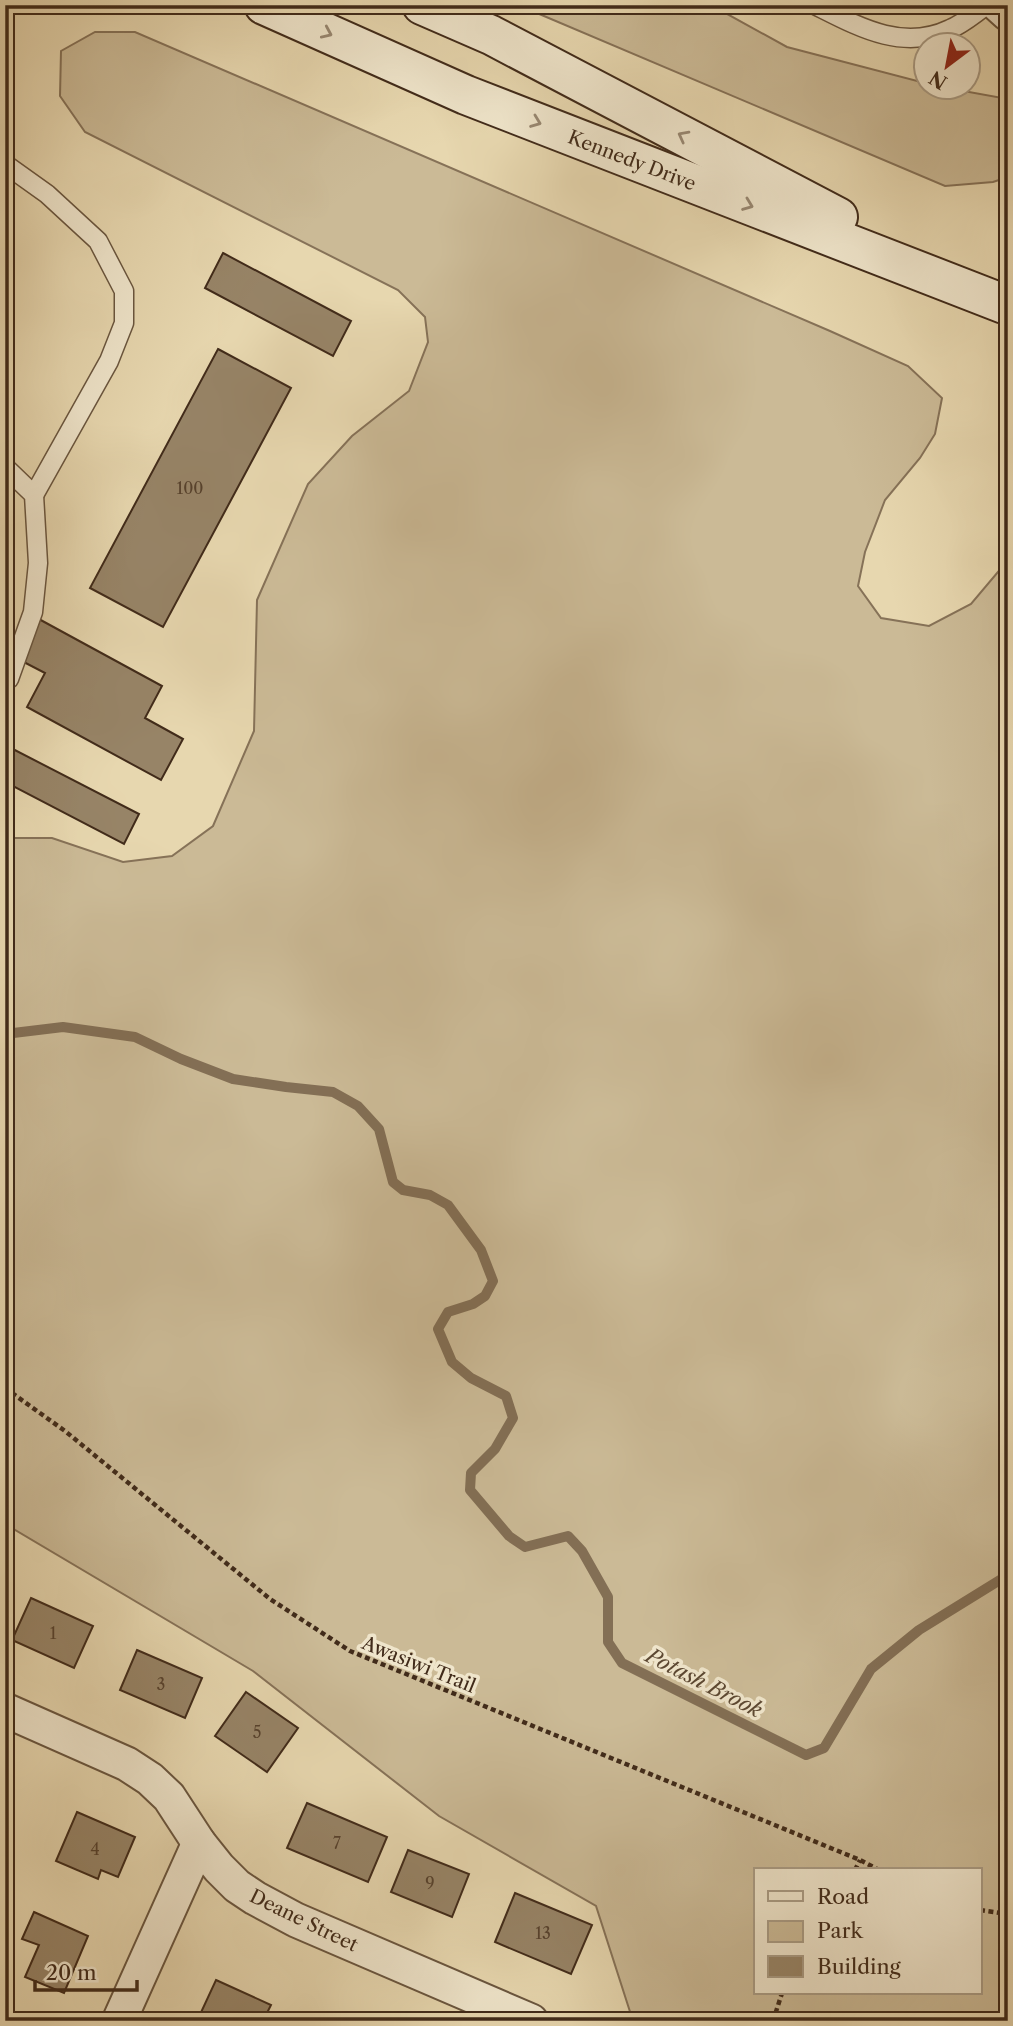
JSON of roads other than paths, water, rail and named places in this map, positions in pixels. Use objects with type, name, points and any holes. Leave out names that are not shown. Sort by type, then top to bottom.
[{"type":"main road","name":"Kennedy Drive","points":[[264,5],[466,95],[1006,305]]},
{"type":"main road","name":"Kennedy Drive","points":[[422,5],[491,35],[1006,305]]},
{"type":"street","points":[[998,5],[1008,13]]},
{"type":"street","name":"Deane Street","points":[[5,1710],[128,1765],[150,1779],[169,1797],[219,1868],[237,1886],[271,1908],[531,2021]]},
{"type":"street","points":[[119,2021],[199,1843]]},
{"type":"lane","points":[[815,5],[861,28],[885,36],[907,37],[933,36],[951,29],[987,5]]},
{"type":"lane","points":[[5,164],[47,194],[97,241],[124,291],[124,323],[109,361],[34,495],[38,563],[33,612],[9,679]]},
{"type":"lane","points":[[5,467],[34,495]]},
{"type":"waterway","name":"Potash Brook","points":[[5,1034],[63,1027],[135,1037],[181,1059],[233,1079],[333,1092],[358,1106],[379,1129],[393,1182],[403,1190],[430,1195],[448,1205],[481,1250],[493,1281],[485,1296],[473,1304],[448,1312],[438,1329],[452,1362],[471,1378],[506,1396],[513,1418],[495,1449],[471,1473],[470,1490],[509,1536],[525,1547],[568,1536],[582,1551],[608,1597],[608,1642],[622,1663],[806,1755],[824,1748],[871,1669],[919,1630],[1008,1575]]}]
